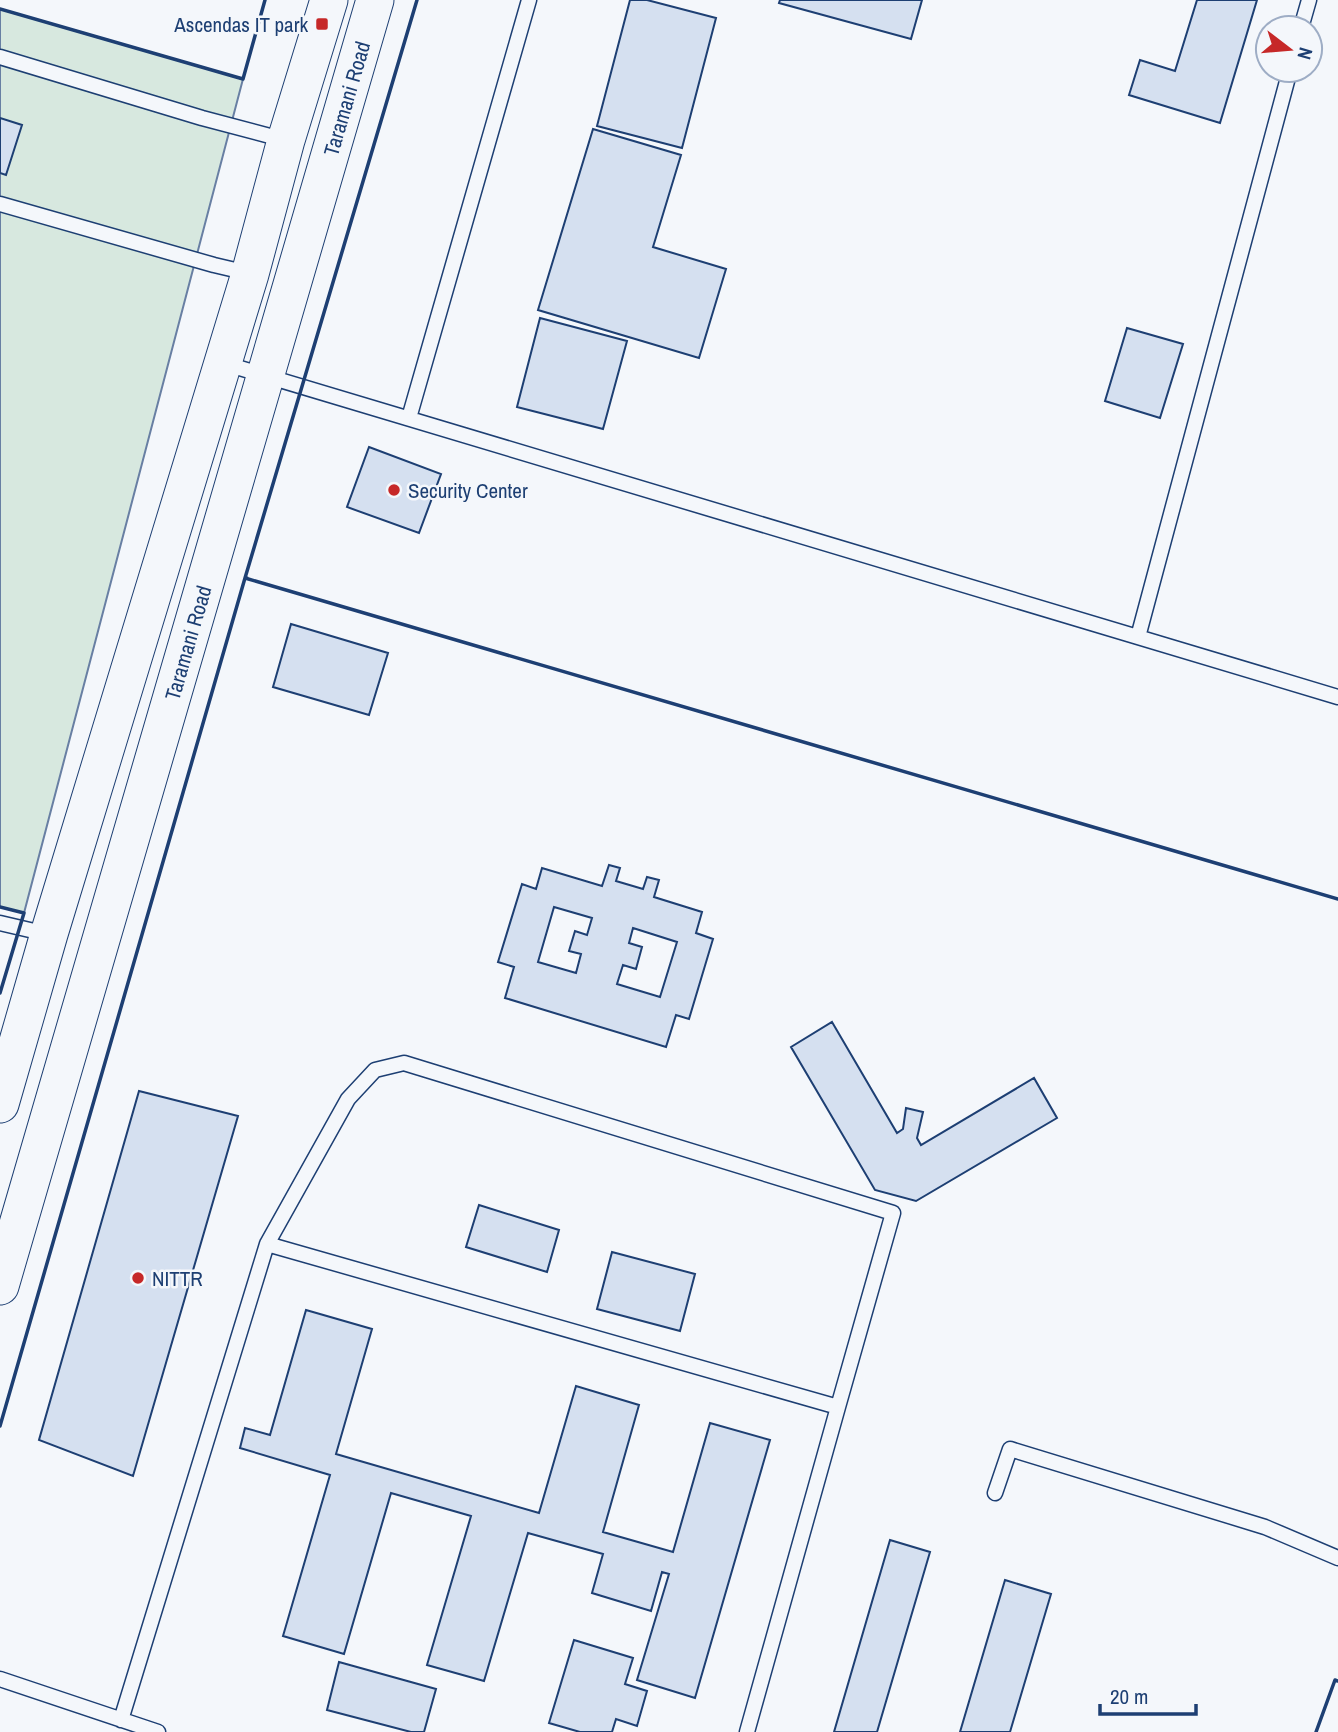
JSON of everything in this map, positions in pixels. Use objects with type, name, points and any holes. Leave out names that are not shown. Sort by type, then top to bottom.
[{"type":"street","name":"Taramani Road","points":[[0,1104],[49,934],[250,274],[286,140],[329,0]]},
{"type":"street","name":"Taramani Road","points":[[0,1286],[375,0]]},
{"type":"lane","points":[[409,418],[529,0]]},
{"type":"lane","points":[[0,57],[202,118],[286,140]]},
{"type":"lane","points":[[1138,637],[1286,84]]},
{"type":"lane","points":[[0,204],[250,274]]},
{"type":"lane","points":[[223,363],[1338,697]]},
{"type":"lane","points":[[0,923],[49,934]]},
{"type":"lane","points":[[121,1720],[267,1244],[348,1099],[375,1070],[404,1063],[893,1213],[747,1732]]},
{"type":"lane","points":[[267,1244],[838,1407]]},
{"type":"lane","points":[[995,1493],[1010,1449],[1265,1527],[1338,1559]]},
{"type":"lane","points":[[0,1679],[158,1732]]},
{"type":"shaded area","points":[[0,9],[243,79],[24,913],[0,907]]},
{"type":"building","points":[[630,0],[647,0],[716,18],[682,148],[597,126]]},
{"type":"building","points":[[780,0],[922,0],[911,39],[779,3]]},
{"type":"building","points":[[1197,0],[1257,0],[1220,123],[1129,95],[1140,60],[1175,71]]},
{"type":"building","points":[[0,118],[22,125],[6,175],[0,173]]},
{"type":"building","points":[[593,129],[681,155],[653,247],[726,269],[699,358],[538,310]]},
{"type":"building","points":[[540,318],[627,341],[603,429],[517,407]]},
{"type":"building","points":[[1127,328],[1183,344],[1160,418],[1105,401]]},
{"type":"building","name":"Security Center","points":[[369,447],[441,474],[419,533],[347,507]]},
{"type":"building","points":[[291,624],[388,653],[369,715],[273,687]]},
{"type":"building","points":[[609,865],[620,868],[616,881],[643,889],[647,877],[659,880],[654,897],[702,912],[696,933],[713,939],[689,1019],[676,1015],[666,1047],[505,998],[514,967],[498,962],[522,884],[536,889],[542,868],[602,886]],"holes":[[[554,907],[592,918],[587,935],[575,931],[569,951],[581,954],[576,973],[538,962]],[[633,928],[677,942],[660,997],[617,984],[623,965],[636,969],[642,947],[629,943]]]},
{"type":"building","points":[[832,1022],[897,1133],[903,1129],[906,1108],[923,1112],[917,1138],[921,1145],[1034,1078],[1057,1118],[916,1201],[875,1190],[791,1047]]},
{"type":"building","name":"NITTR","points":[[139,1091],[238,1116],[133,1476],[39,1440]]},
{"type":"building","points":[[479,1205],[559,1230],[547,1272],[466,1247]]},
{"type":"building","points":[[612,1252],[695,1274],[680,1331],[597,1309]]},
{"type":"building","points":[[306,1310],[372,1329],[336,1454],[539,1513],[576,1386],[639,1405],[603,1532],[673,1552],[710,1423],[770,1440],[695,1698],[637,1680],[669,1574],[662,1572],[651,1611],[592,1593],[603,1554],[528,1533],[484,1681],[427,1665],[471,1516],[391,1493],[344,1654],[283,1636],[330,1475],[240,1448],[245,1428],[270,1435]]},
{"type":"building","points":[[890,1540],[930,1552],[877,1732],[834,1732]]},
{"type":"building","points":[[1005,1580],[1051,1594],[1010,1732],[960,1732]]},
{"type":"building","points":[[574,1640],[633,1658],[625,1684],[647,1691],[637,1726],[616,1719],[612,1732],[580,1732],[549,1723]]},
{"type":"building","points":[[339,1662],[436,1689],[424,1732],[411,1732],[327,1710]]},
{"type":"wall","points":[[0,9],[243,79],[265,0]]},
{"type":"wall","points":[[247,578],[417,0]]},
{"type":"wall","points":[[0,1426],[245,578],[1338,899]]},
{"type":"wall","points":[[0,907],[24,913],[0,993]]},
{"type":"wall","points":[[1316,1732],[1335,1680],[1338,1681]]},
{"type":"place","name":"Ascendas IT park","points":[[322,24]]},
{"type":"place","name":"Security Center","points":[[394,490]]},
{"type":"place","name":"NITTR","points":[[138,1278]]}]
